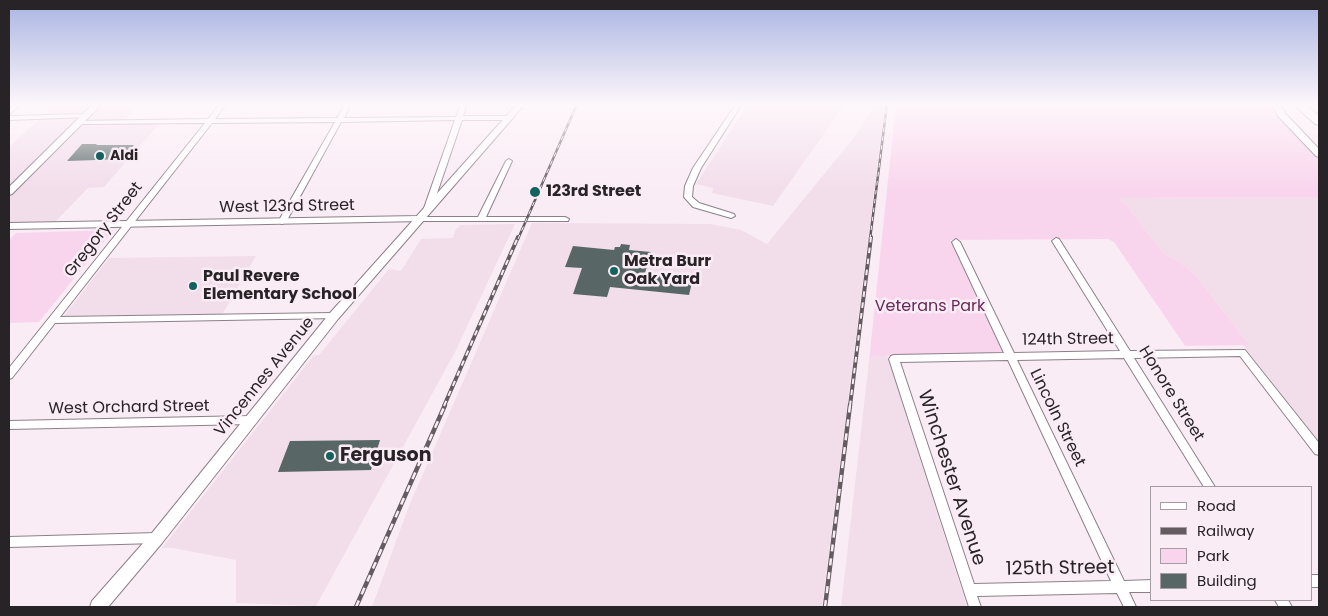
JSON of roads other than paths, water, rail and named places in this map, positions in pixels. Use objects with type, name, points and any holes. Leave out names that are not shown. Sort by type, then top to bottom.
[{"type":"main road","points":[[9,192],[69,133]]},
{"type":"main road","name":"Vincennes Avenue","points":[[98,607],[157,538],[334,316],[497,133]]},
{"type":"main road","points":[[1299,133],[1319,154]]},
{"type":"street","name":"Gregory Street","points":[[9,375],[14,362],[52,320],[201,133]]},
{"type":"street","points":[[282,222],[333,133]]},
{"type":"street","points":[[428,208],[454,133]]},
{"type":"street","points":[[720,133],[696,168],[689,186],[688,197],[696,205],[731,216]]},
{"type":"street","points":[[481,219],[509,161]]},
{"type":"street","name":"West 123rd Street","points":[[9,226],[419,219],[565,219]]},
{"type":"street","name":"Honore Street","points":[[1056,241],[1209,486]]},
{"type":"street","name":"Lincoln Street","points":[[956,242],[1130,607]]},
{"type":"street","points":[[52,320],[334,316]]},
{"type":"street","name":"124th Street","points":[[894,359],[1242,352],[1319,451]]},
{"type":"street","name":"Winchester Avenue","points":[[894,359],[975,607]]},
{"type":"street","name":"West Orchard Street","points":[[9,425],[250,420]]},
{"type":"street","points":[[9,542],[157,538]]},
{"type":"street","name":"125th Street","points":[[970,590],[1150,586]]},
{"type":"railway","points":[[518,239],[564,133]]},
{"type":"railway","points":[[870,239],[883,133]]},
{"type":"railway","points":[[444,406],[518,237]]},
{"type":"railway","points":[[850,406],[871,237]]},
{"type":"railway","points":[[356,607],[445,405]]},
{"type":"railway","points":[[825,607],[850,405]]},
{"type":"place","name":"Aldi","points":[[100,156]]},
{"type":"place","name":"123rd Street","points":[[535,192]]},
{"type":"place","name":"Metra Burr Oak Yard","points":[[614,271]]},
{"type":"place","name":"Paul Revere Elementary School","points":[[193,286]]},
{"type":"place","name":"Ferguson","points":[[330,456]]},
{"type":"park label","name":"Veterans Park","points":[[930,307]]}]
